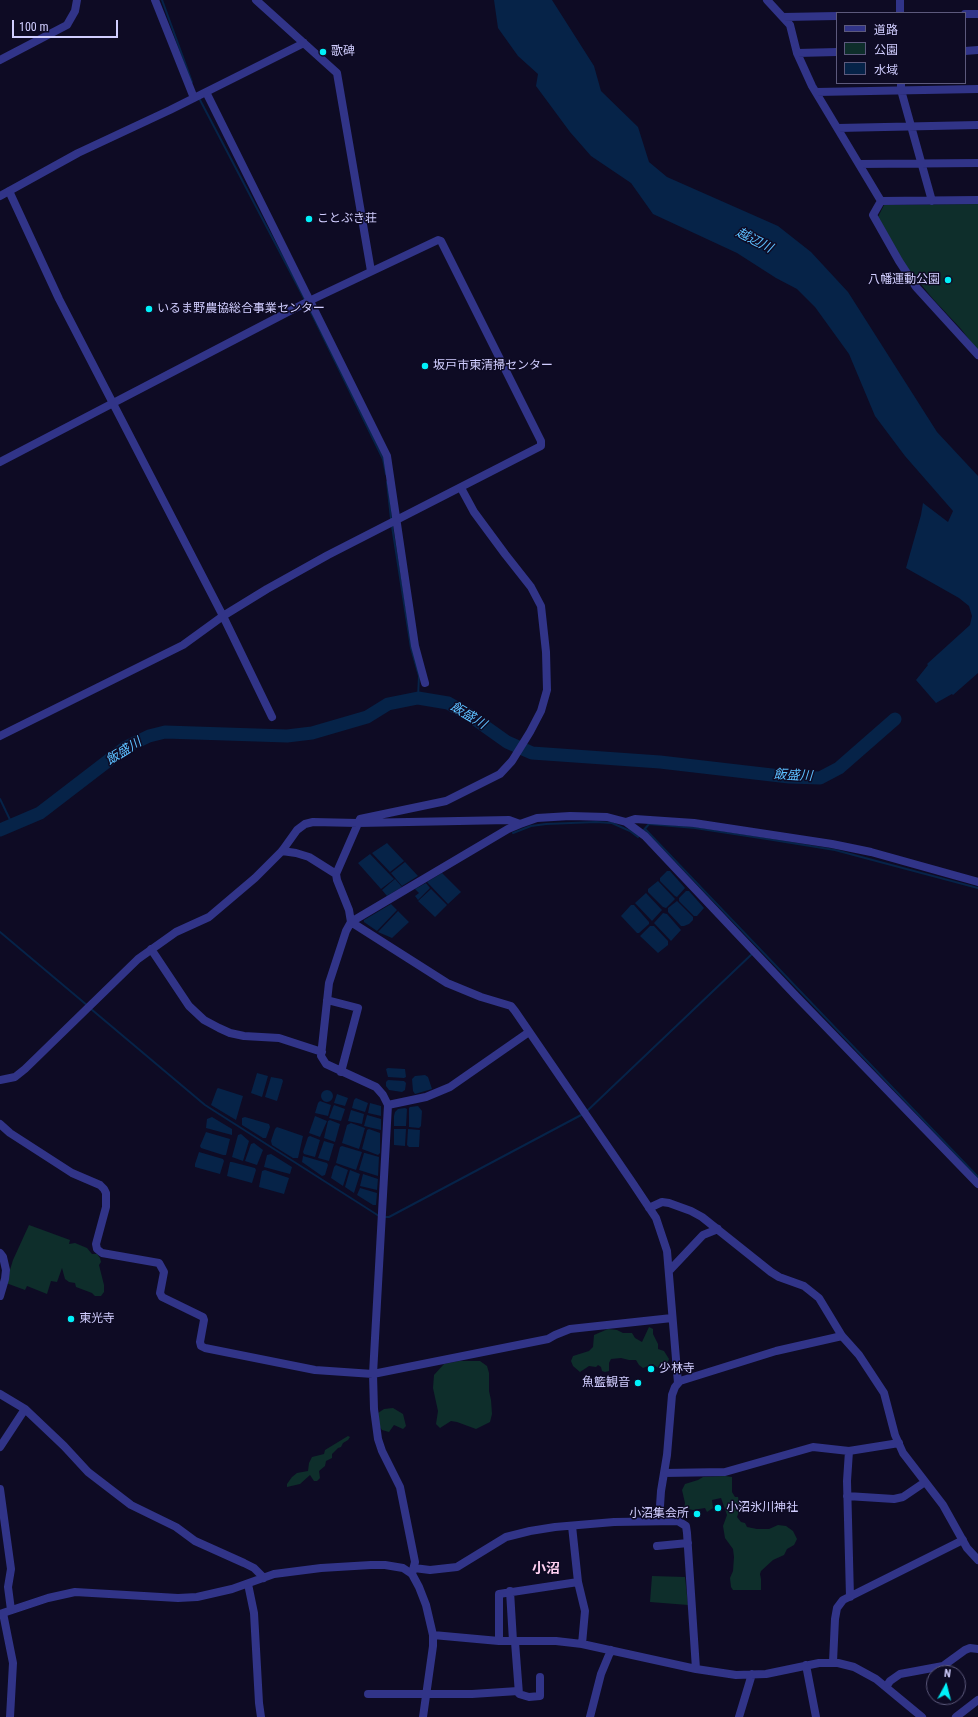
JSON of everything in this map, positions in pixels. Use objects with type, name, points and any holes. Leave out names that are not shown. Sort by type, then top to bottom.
[{"type":"street","points":[[0,60],[67,25],[75,11],[77,0]]},
{"type":"street","points":[[155,0],[194,98]]},
{"type":"street","points":[[256,0],[338,73],[371,271]]},
{"type":"street","points":[[767,0],[790,25],[797,53],[816,92],[881,200]]},
{"type":"street","points":[[900,0],[900,12]]},
{"type":"street","points":[[966,14],[978,14]]},
{"type":"street","points":[[783,17],[836,16]]},
{"type":"street","points":[[0,196],[78,154],[304,43]]},
{"type":"street","points":[[966,51],[978,50]]},
{"type":"street","points":[[797,53],[836,52]]},
{"type":"street","points":[[816,92],[901,86],[978,89]]},
{"type":"street","points":[[901,86],[932,201]]},
{"type":"street","points":[[206,92],[387,456],[415,646],[425,683]]},
{"type":"street","points":[[838,128],[978,126]]},
{"type":"street","points":[[859,164],[978,163]]},
{"type":"street","points":[[9,191],[59,299],[223,616],[272,717]]},
{"type":"street","points":[[881,200],[978,200]]},
{"type":"street","points":[[881,200],[873,215],[899,261],[916,287],[978,355]]},
{"type":"street","points":[[0,462],[112,402],[309,301],[438,240],[440,241],[541,441],[541,446],[267,588],[223,616],[183,645],[0,736]]},
{"type":"street","points":[[336,874],[360,819],[446,801],[500,774],[512,761],[541,711],[547,690],[546,652],[541,606],[531,587],[474,512],[461,488]]},
{"type":"street","points":[[423,1717],[433,1635],[426,1604],[413,1571],[414,1562],[400,1487],[382,1451],[378,1438],[374,1409],[373,1374],[388,1105],[383,1095],[376,1087],[326,1064],[322,1056],[327,1000],[332,970],[346,931],[351,922],[501,833],[520,824],[537,818],[570,816],[607,817],[626,822],[645,836],[796,996],[978,1184]]},
{"type":"street","points":[[626,822],[635,819],[694,824],[832,844],[872,852],[978,882]]},
{"type":"street","points":[[0,1081],[15,1077],[25,1069],[138,959],[176,932],[209,917],[255,878],[282,851],[297,830],[305,824],[313,822],[358,824],[509,820],[520,824]]},
{"type":"street","points":[[282,851],[309,857],[336,874],[349,910],[351,922],[447,983],[481,997],[510,1006],[656,1218],[667,1251],[678,1383]]},
{"type":"street","points":[[151,949],[190,1006],[204,1020],[230,1033],[244,1036],[279,1038],[322,1052]]},
{"type":"street","points":[[327,1000],[358,1008],[341,1072]]},
{"type":"street","points":[[388,1105],[426,1097],[450,1087],[529,1032]]},
{"type":"street","points":[[0,1124],[72,1173],[100,1185],[104,1189],[106,1194],[106,1207],[96,1244],[97,1249],[102,1253],[159,1263],[164,1272],[160,1293],[162,1297],[204,1318],[200,1342],[201,1346],[315,1370],[373,1374],[548,1340],[555,1335],[570,1329],[672,1318]]},
{"type":"street","points":[[649,1208],[662,1202],[691,1211],[718,1228],[771,1272],[779,1277],[800,1284],[812,1291],[825,1306],[842,1336],[859,1355],[884,1393],[895,1435],[903,1453],[943,1505],[963,1540],[978,1560]]},
{"type":"street","points":[[669,1272],[703,1235],[718,1228]]},
{"type":"street","points":[[0,1253],[3,1257],[6,1270],[6,1279],[0,1296]]},
{"type":"street","points":[[659,1521],[672,1395],[680,1380],[776,1351],[842,1336]]},
{"type":"street","points":[[0,1394],[25,1409],[64,1446],[88,1472],[132,1505],[176,1527],[195,1541],[254,1568],[264,1578]]},
{"type":"street","points":[[0,1447],[25,1409]]},
{"type":"street","points":[[664,1473],[725,1472],[813,1447],[849,1451],[899,1443]]},
{"type":"street","points":[[849,1451],[847,1496],[850,1597]]},
{"type":"street","points":[[847,1496],[894,1499],[903,1497],[925,1482]]},
{"type":"street","points":[[0,1490],[11,1569],[4,1586],[5,1612],[12,1663],[10,1717]]},
{"type":"street","points":[[5,1612],[48,1598],[75,1592],[178,1598],[216,1593],[248,1584],[274,1574],[321,1568],[385,1565],[413,1571],[457,1567],[506,1537],[536,1530],[572,1526],[678,1521],[686,1526],[696,1669]]},
{"type":"street","points":[[572,1526],[578,1582],[585,1611],[582,1644]]},
{"type":"street","points":[[833,1662],[837,1608],[843,1600],[963,1540]]},
{"type":"street","points":[[657,1546],[688,1543]]},
{"type":"street","points":[[499,1641],[499,1594],[510,1591],[578,1582]]},
{"type":"street","points":[[248,1584],[254,1613],[261,1717]]},
{"type":"street","points":[[510,1591],[518,1694],[529,1697],[540,1696],[540,1677]]},
{"type":"street","points":[[433,1635],[514,1642],[556,1642],[582,1644],[696,1669],[736,1675],[766,1674],[819,1663],[833,1662],[854,1667],[876,1679],[922,1717]]},
{"type":"street","points":[[886,1687],[890,1681],[900,1674],[943,1666],[965,1650],[970,1648],[978,1649]]},
{"type":"street","points":[[590,1717],[601,1674],[611,1650]]},
{"type":"street","points":[[806,1666],[816,1717]]},
{"type":"street","points":[[739,1717],[752,1674]]},
{"type":"street","points":[[368,1694],[505,1693],[518,1691]]},
{"type":"street","points":[[956,1717],[978,1700]]},
{"type":"green space","name":"八幡運動公園","points":[[978,204],[978,351],[961,329],[933,299],[902,261],[878,217],[884,205]]},
{"type":"green space","points":[[29,1225],[70,1240],[69,1244],[75,1243],[87,1248],[92,1254],[97,1254],[101,1262],[99,1265],[104,1285],[104,1292],[101,1296],[95,1296],[92,1293],[76,1287],[75,1283],[69,1282],[65,1279],[62,1268],[57,1282],[51,1281],[47,1294],[27,1286],[25,1290],[6,1283],[13,1260]]},
{"type":"green space","points":[[649,1327],[653,1329],[653,1334],[658,1344],[658,1349],[664,1351],[669,1359],[664,1367],[658,1368],[653,1364],[643,1368],[636,1360],[621,1358],[611,1359],[609,1363],[609,1371],[605,1372],[602,1371],[601,1367],[598,1365],[596,1367],[589,1366],[580,1372],[573,1366],[571,1361],[573,1356],[589,1351],[593,1347],[594,1335],[608,1329],[617,1330],[623,1333],[632,1333],[635,1338],[642,1342]]},
{"type":"green space","points":[[459,1361],[480,1361],[487,1366],[489,1373],[489,1391],[492,1414],[490,1422],[476,1429],[451,1421],[440,1428],[436,1424],[438,1411],[433,1388],[434,1375],[444,1364]]},
{"type":"green space","points":[[393,1408],[403,1414],[406,1426],[403,1429],[394,1425],[389,1432],[382,1430],[379,1426],[378,1413],[384,1409]]},
{"type":"green space","points":[[348,1436],[350,1437],[348,1440],[332,1454],[332,1458],[326,1461],[325,1466],[319,1471],[320,1478],[317,1481],[314,1481],[310,1475],[300,1484],[287,1487],[287,1484],[292,1477],[297,1473],[308,1471],[309,1463],[312,1457],[324,1454],[325,1450]]},
{"type":"green space","points":[[703,1477],[732,1477],[732,1492],[735,1497],[738,1497],[740,1508],[737,1517],[741,1522],[745,1523],[747,1527],[757,1529],[769,1529],[778,1525],[786,1526],[793,1531],[797,1539],[794,1545],[787,1549],[784,1555],[773,1560],[761,1571],[761,1590],[733,1590],[731,1587],[730,1578],[733,1571],[734,1557],[733,1549],[725,1538],[723,1526],[727,1515],[721,1498],[712,1500],[713,1508],[707,1512],[705,1508],[693,1510],[684,1508],[685,1503],[682,1490],[685,1484]]},
{"type":"green space","points":[[652,1576],[685,1577],[688,1605],[650,1602]]},
{"type":"water","name":"越辺川","points":[[494,0],[552,0],[594,66],[601,91],[638,127],[649,162],[667,177],[778,226],[811,252],[848,292],[937,432],[978,476],[978,673],[953,695],[952,694],[936,703],[916,680],[928,665],[927,664],[970,625],[972,616],[969,606],[959,598],[906,568],[923,503],[948,522],[953,511],[905,456],[875,416],[849,354],[815,307],[797,289],[776,278],[737,253],[653,214],[631,183],[591,156],[570,132],[536,86],[538,74],[518,56],[498,28]]},
{"type":"water","points":[[387,843],[404,861],[390,872],[372,853]]},
{"type":"water","points":[[370,854],[394,879],[381,889],[358,863]]},
{"type":"water","points":[[405,862],[418,876],[402,886],[391,873]]},
{"type":"water","points":[[667,871],[670,871],[685,888],[677,897],[660,881],[660,878]]},
{"type":"water","points":[[442,873],[461,892],[448,904],[427,882]]},
{"type":"water","points":[[395,879],[402,887],[387,896],[382,890]]},
{"type":"water","points":[[658,881],[675,899],[666,908],[663,907],[648,892],[648,889]]},
{"type":"water","points":[[426,883],[430,888],[418,900],[415,896],[419,893],[415,889]]},
{"type":"water","points":[[431,889],[447,905],[435,917],[418,901]]},
{"type":"water","points":[[686,891],[689,891],[704,908],[697,916],[694,916],[679,901],[679,898]]},
{"type":"water","points":[[646,893],[662,910],[652,921],[635,903]]},
{"type":"water","points":[[677,901],[693,917],[693,920],[689,924],[684,926],[681,926],[668,912],[668,908]]},
{"type":"water","points":[[391,904],[397,910],[377,931],[364,922],[364,920]]},
{"type":"water","points":[[631,905],[634,905],[649,922],[649,924],[639,933],[637,933],[621,916]]},
{"type":"water","points":[[398,911],[409,922],[392,938],[378,932]]},
{"type":"water","points":[[663,913],[667,914],[681,930],[671,941],[654,923]]},
{"type":"water","points":[[650,926],[654,926],[668,941],[668,945],[658,953],[640,936]]},
{"type":"water","points":[[386,1069],[405,1069],[406,1077],[388,1077]]},
{"type":"water","points":[[257,1073],[268,1076],[262,1097],[251,1093]]},
{"type":"water","points":[[425,1075],[428,1077],[432,1089],[415,1094],[413,1091],[412,1079],[415,1076]]},
{"type":"water","points":[[271,1077],[282,1079],[283,1081],[277,1101],[265,1097]]},
{"type":"water","points":[[388,1080],[404,1081],[406,1083],[405,1090],[402,1092],[389,1090],[386,1086],[386,1082]]},
{"type":"water","points":[[218,1088],[243,1096],[236,1120],[211,1105]]},
{"type":"water","points":[[329,1090],[332,1091],[332,1101],[325,1102],[322,1101],[321,1094],[322,1091]]},
{"type":"water","points":[[337,1094],[348,1098],[345,1106],[334,1103]]},
{"type":"water","points":[[356,1098],[368,1103],[365,1112],[352,1108]]},
{"type":"water","points":[[320,1101],[331,1105],[328,1116],[315,1113]]},
{"type":"water","points":[[370,1103],[381,1106],[381,1116],[368,1113]]},
{"type":"water","points":[[334,1105],[345,1109],[341,1121],[329,1118]]},
{"type":"water","points":[[418,1106],[422,1111],[421,1126],[419,1128],[409,1127],[409,1108]]},
{"type":"water","points":[[398,1109],[407,1109],[406,1126],[394,1126],[395,1112]]},
{"type":"water","points":[[351,1110],[364,1114],[362,1124],[348,1121]]},
{"type":"water","points":[[367,1115],[381,1119],[381,1130],[364,1126]]},
{"type":"water","points":[[315,1116],[327,1121],[320,1137],[309,1133]]},
{"type":"water","points":[[212,1117],[232,1129],[232,1135],[206,1128],[207,1119]]},
{"type":"water","points":[[245,1117],[269,1124],[270,1127],[266,1138],[263,1138],[242,1125],[242,1118]]},
{"type":"water","points":[[330,1120],[340,1124],[335,1142],[324,1138],[328,1121]]},
{"type":"water","points":[[351,1123],[365,1128],[359,1149],[342,1143],[347,1125]]},
{"type":"water","points":[[277,1127],[303,1136],[298,1158],[293,1158],[272,1145],[271,1141]]},
{"type":"water","points":[[369,1129],[380,1133],[380,1153],[378,1155],[362,1149],[367,1130]]},
{"type":"water","points":[[394,1129],[406,1129],[405,1146],[394,1145]]},
{"type":"water","points":[[408,1129],[420,1130],[419,1147],[409,1147],[407,1145]]},
{"type":"water","points":[[206,1132],[230,1139],[226,1155],[201,1148],[200,1146]]},
{"type":"water","points":[[241,1134],[249,1141],[243,1161],[232,1157],[238,1135]]},
{"type":"water","points":[[310,1136],[320,1140],[315,1157],[304,1154],[303,1152],[308,1137]]},
{"type":"water","points":[[324,1141],[334,1144],[329,1161],[318,1158]]},
{"type":"water","points":[[254,1143],[263,1150],[257,1165],[245,1161],[251,1144]]},
{"type":"water","points":[[342,1146],[362,1152],[356,1170],[336,1163],[340,1147]]},
{"type":"water","points":[[199,1152],[223,1159],[224,1161],[220,1174],[195,1167]]},
{"type":"water","points":[[364,1153],[379,1157],[378,1176],[359,1170]]},
{"type":"water","points":[[271,1154],[292,1167],[290,1174],[264,1167],[267,1155]]},
{"type":"water","points":[[303,1156],[327,1163],[328,1165],[325,1175],[322,1176],[302,1162]]},
{"type":"water","points":[[230,1162],[255,1168],[256,1170],[252,1183],[227,1176]]},
{"type":"water","points":[[336,1165],[348,1170],[343,1186],[331,1178]]},
{"type":"water","points":[[265,1170],[289,1178],[284,1194],[259,1187],[262,1171]]},
{"type":"water","points":[[350,1170],[360,1174],[354,1193],[345,1187]]},
{"type":"water","points":[[363,1174],[378,1179],[377,1190],[360,1186]]},
{"type":"water","points":[[360,1188],[377,1193],[376,1205],[373,1205],[357,1195]]},
{"type":"waterway","points":[[162,0],[192,82]]},
{"type":"waterway","points":[[199,98],[305,300]]},
{"type":"waterway","points":[[307,304],[383,459],[386,474]]},
{"type":"waterway","points":[[387,482],[391,519]]},
{"type":"waterway","points":[[392,526],[411,648],[419,676],[418,698]]},
{"type":"waterway","name":"飯盛川","points":[[0,830],[40,813],[126,747],[149,736],[165,732],[287,736],[312,733],[367,717],[388,704],[418,698],[448,703],[469,715],[507,742],[532,753],[660,762],[789,777],[820,778],[839,768],[895,719]]},
{"type":"waterway","points":[[0,799],[13,826]]},
{"type":"waterway","points":[[513,833],[531,826],[546,824],[596,822],[612,823],[630,831],[638,837],[640,834]]},
{"type":"waterway","points":[[643,831],[649,824],[695,828],[835,850],[978,888]]},
{"type":"waterway","points":[[645,829],[978,1177]]},
{"type":"waterway","points":[[0,932],[88,1006]]},
{"type":"waterway","points":[[587,1111],[753,953]]},
{"type":"waterway","points":[[91,1009],[205,1105],[379,1216]]},
{"type":"waterway","points":[[383,1217],[389,1217],[583,1114]]},
{"type":"place","name":"歌碑","points":[[323,52]]},
{"type":"place","name":"ことぶき荘","points":[[309,219]]},
{"type":"place","name":"八幡運動公園","points":[[948,280]]},
{"type":"place","name":"いるま野農協総合事業センター","points":[[149,309]]},
{"type":"place","name":"坂戸市東清掃センター","points":[[425,366]]},
{"type":"place","name":"東光寺","points":[[71,1319]]},
{"type":"place","name":"少林寺","points":[[651,1369]]},
{"type":"place","name":"魚籃観音","points":[[638,1383]]},
{"type":"place","name":"小沼氷川神社","points":[[718,1508]]},
{"type":"place","name":"小沼集会所","points":[[697,1514]]},
{"type":"district","name":"小沼","points":[[546,1569]]}]
